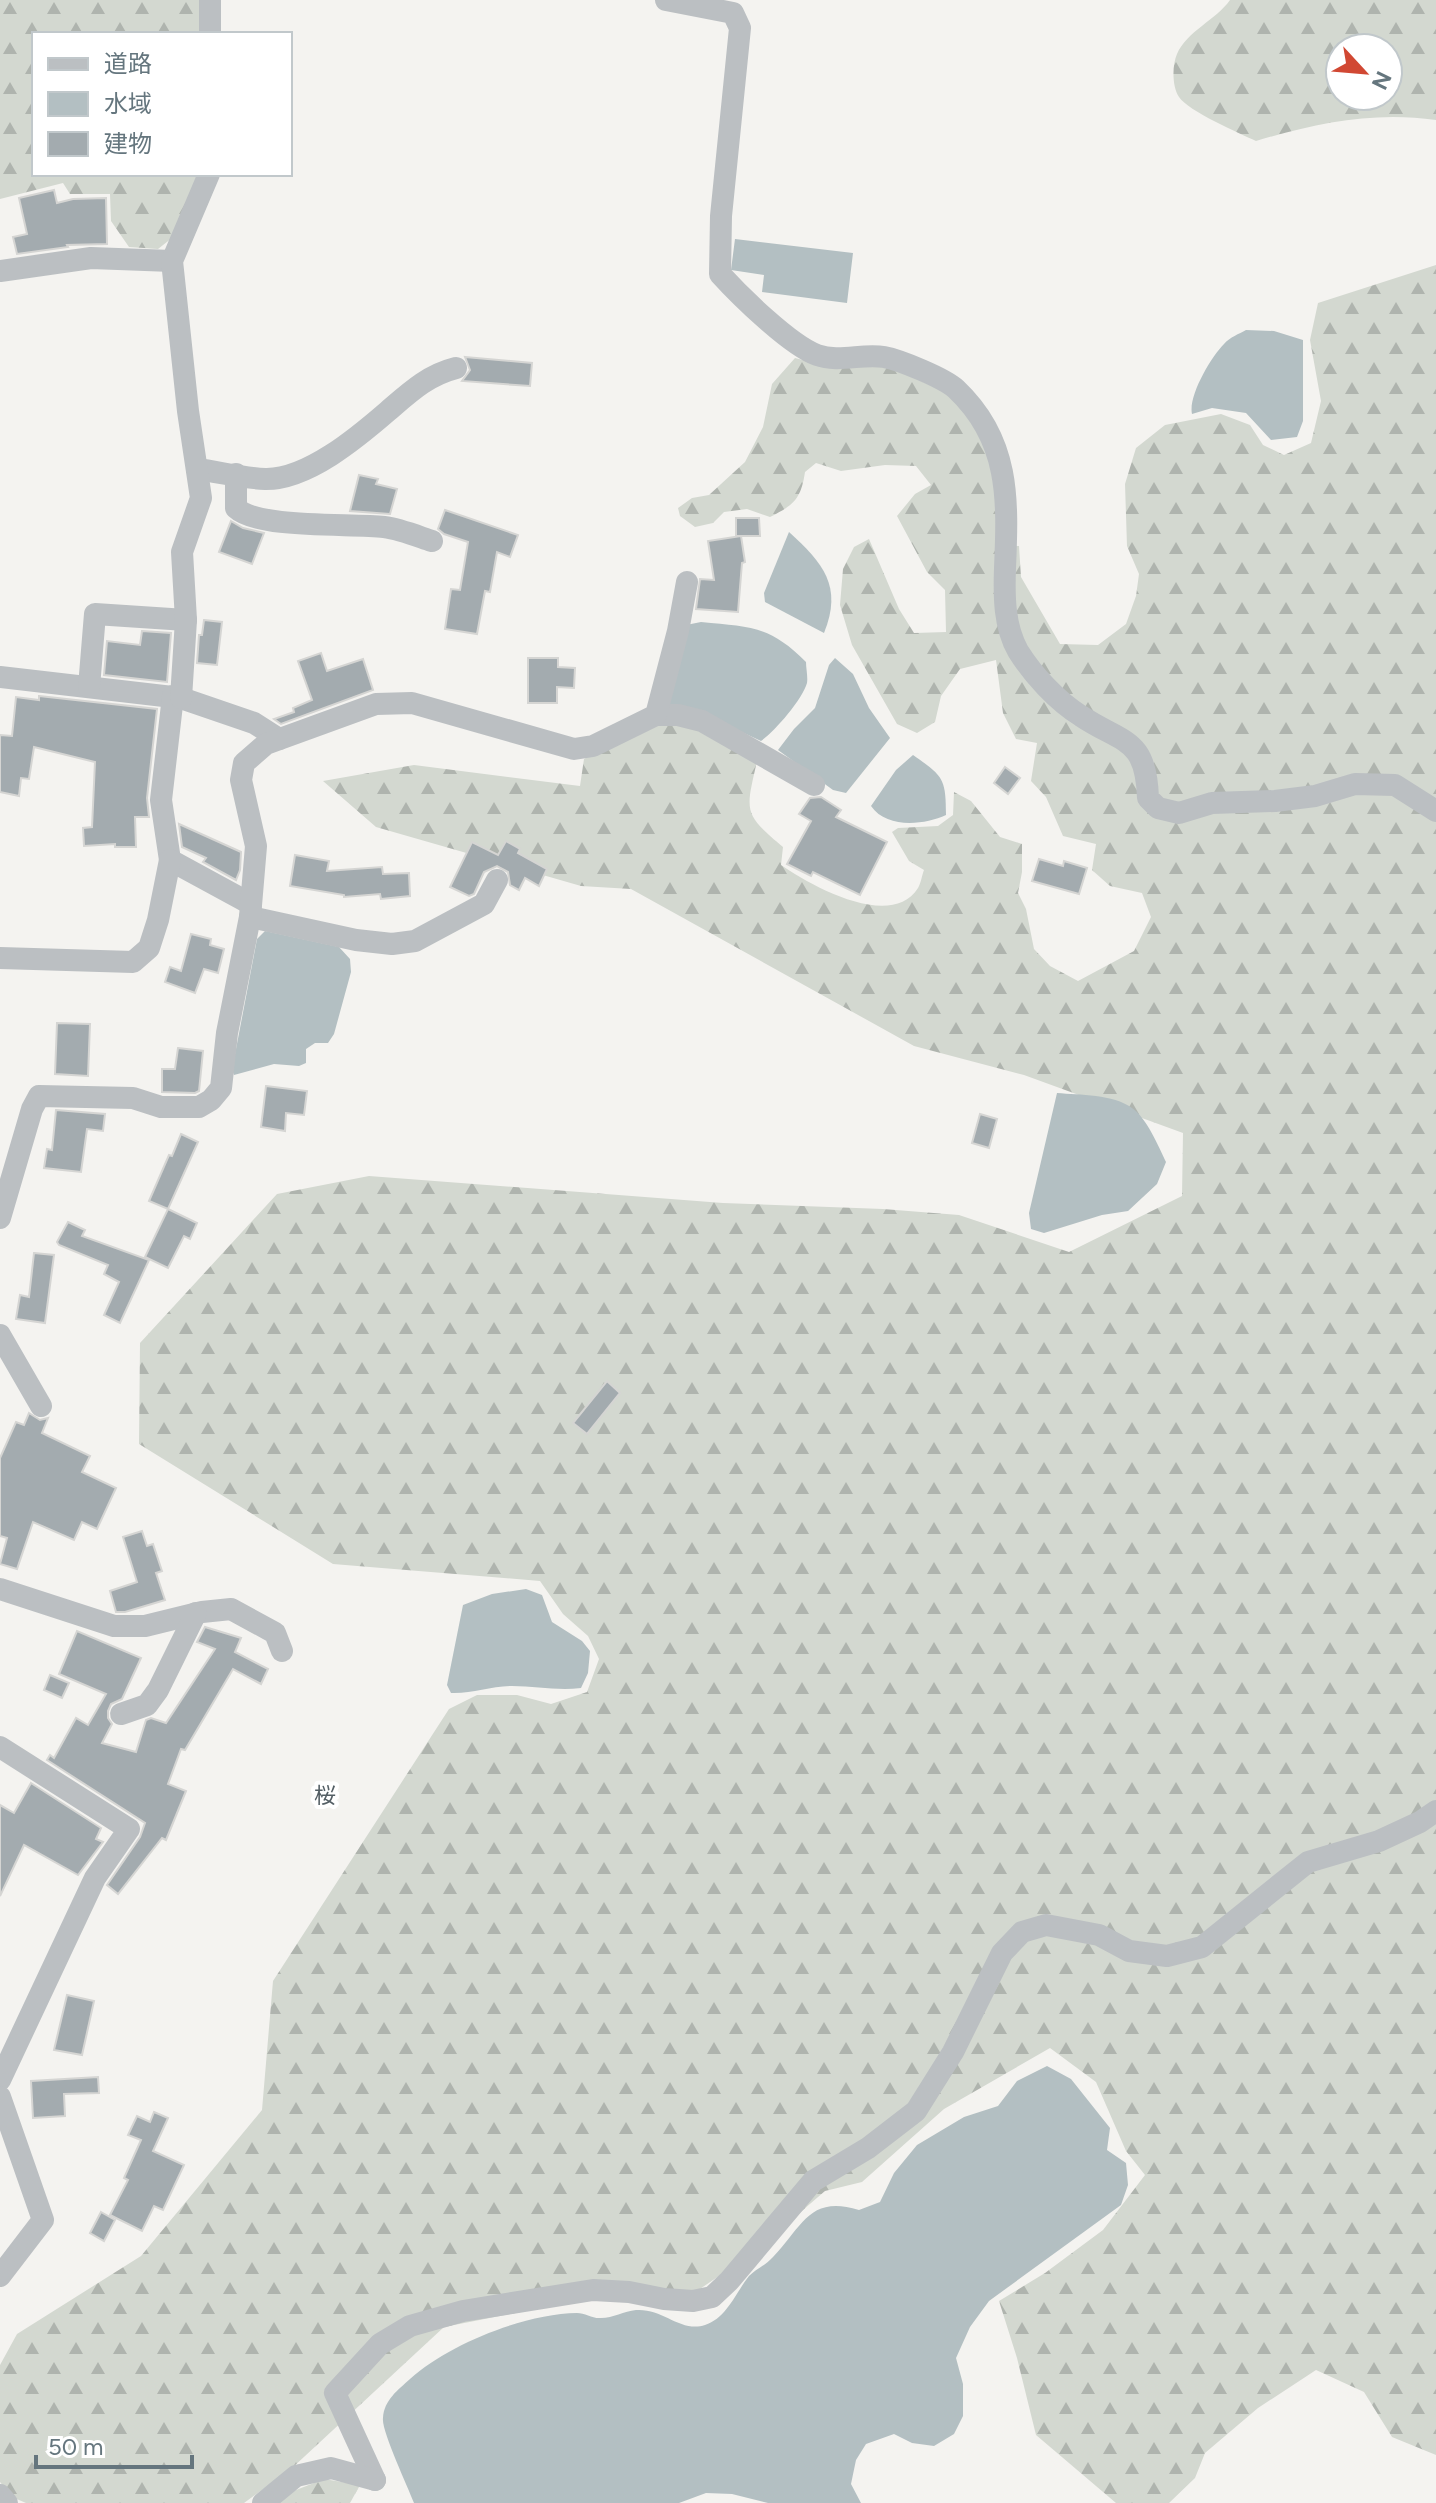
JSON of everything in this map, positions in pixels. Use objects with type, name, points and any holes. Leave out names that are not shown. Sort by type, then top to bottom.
[{"type":"street","points":[[210,0],[210,32]]},
{"type":"street","points":[[666,0],[733,13],[740,28],[721,216],[720,274],[736,293],[782,332],[818,355],[849,359],[882,357],[916,369],[953,385],[986,423],[1002,463],[1007,512],[1004,594],[1007,620],[1017,650],[1056,696],[1081,716],[1130,743],[1147,772],[1148,798],[1158,808],[1179,813],[1212,803],[1315,796],[1355,784],[1395,785],[1436,811]]},
{"type":"street","points":[[0,958],[133,962],[149,948],[158,920],[170,860],[161,800],[186,620],[182,552],[201,498],[172,261],[208,176]]},
{"type":"street","points":[[0,271],[25,270],[91,258],[172,261]]},
{"type":"street","points":[[197,469],[266,479],[294,474],[360,436],[415,388],[439,372],[456,368]]},
{"type":"street","points":[[236,474],[236,508],[244,516],[388,527],[432,541]]},
{"type":"street","points":[[656,715],[687,582]]},
{"type":"street","points":[[89,687],[95,614],[186,620]]},
{"type":"street","points":[[0,677],[177,697],[254,723],[279,739]]},
{"type":"street","points":[[0,1218],[32,1109],[39,1096],[133,1098],[161,1107],[199,1107],[211,1100],[221,1088],[227,1033],[251,910],[256,846],[250,808],[241,780],[244,763],[266,744],[376,704],[412,703],[574,749],[593,746],[656,715],[678,715],[702,721],[814,785]]},
{"type":"street","points":[[170,860],[251,910],[356,940],[392,944],[415,941],[484,904],[497,880]]},
{"type":"street","points":[[0,1335],[41,1406]]},
{"type":"street","points":[[0,1589],[114,1626],[145,1626],[196,1613],[231,1609],[275,1633],[282,1651]]},
{"type":"street","points":[[121,1714],[147,1705],[158,1690],[196,1613]]},
{"type":"street","points":[[0,1747],[129,1829],[95,1878],[0,2080]]},
{"type":"street","points":[[263,2503],[296,2476],[331,2468],[375,2480],[335,2393],[380,2344],[410,2326],[463,2311],[593,2290],[693,2301],[712,2297],[813,2181],[868,2148],[916,2111],[953,2052],[1002,1953],[1022,1932],[1046,1925],[1099,1935],[1129,1951],[1167,1956],[1202,1947],[1308,1862],[1379,1841],[1436,1811]]},
{"type":"street","points":[[0,2097],[43,2220],[0,2276]]},
{"type":"street","points":[[0,2495],[7,2503]]},
{"type":"green space","points":[[0,0],[201,0],[201,32],[32,32],[32,176],[200,176],[177,234],[158,249],[129,247],[111,221],[110,194],[70,194],[63,183],[0,199]]},
{"type":"green space","points":[[1230,0],[1436,0],[1436,120],[1390,117],[1345,120],[1256,141],[1192,109],[1179,97],[1175,88],[1175,59],[1194,32]]},
{"type":"green space","points":[[1436,265],[1436,2455],[1392,2437],[1364,2392],[1316,2370],[1258,2408],[1205,2453],[1195,2478],[1169,2503],[1116,2503],[1036,2435],[999,2301],[1045,2273],[1103,2230],[1145,2175],[1126,2151],[1096,2082],[1050,2048],[944,2109],[862,2182],[825,2191],[753,2253],[688,2297],[576,2301],[444,2327],[291,2469],[244,2503],[26,2503],[12,2497],[0,2482],[0,2365],[17,2334],[141,2256],[262,2110],[273,1981],[449,1709],[477,1695],[517,1695],[551,1704],[587,1692],[599,1659],[588,1636],[563,1614],[540,1581],[333,1564],[139,1444],[140,1343],[277,1194],[369,1176],[723,1203],[959,1215],[1069,1252],[1182,1196],[1183,1133],[1024,1075],[914,1046],[631,889],[581,886],[376,827],[323,781],[414,765],[580,786],[584,759],[645,726],[672,724],[700,727],[757,761],[750,810],[760,826],[783,847],[781,865],[830,892],[870,905],[889,905],[906,900],[918,888],[924,870],[909,861],[892,832],[898,828],[938,826],[953,815],[954,792],[971,801],[1000,837],[1022,844],[1018,893],[1026,909],[1034,949],[1050,966],[1078,981],[1134,951],[1151,917],[1142,893],[1110,886],[1092,870],[1096,844],[1063,836],[1046,797],[1031,781],[1037,743],[1016,739],[1003,713],[996,660],[960,669],[941,696],[935,722],[917,733],[897,724],[852,645],[840,605],[843,569],[854,547],[869,539],[899,609],[914,633],[946,632],[945,590],[927,572],[897,516],[915,494],[931,485],[916,466],[885,465],[841,471],[816,463],[805,472],[795,500],[770,517],[747,509],[724,512],[713,523],[695,527],[680,516],[678,508],[692,498],[709,495],[745,462],[763,427],[772,384],[795,358],[819,364],[886,365],[960,399],[997,470],[999,546],[1019,546],[1021,577],[1060,644],[1098,645],[1126,624],[1136,596],[1139,574],[1127,546],[1125,484],[1136,448],[1165,425],[1221,414],[1250,425],[1263,445],[1284,455],[1311,443],[1321,401],[1310,340],[1318,303]]},
{"type":"green space","points":[[324,2479],[360,2485],[350,2503],[277,2503],[291,2492]]},
{"type":"water","points":[[735,239],[853,253],[847,303],[762,292],[764,275],[731,270]]},
{"type":"water","points":[[1246,330],[1274,331],[1303,340],[1303,421],[1297,437],[1271,440],[1246,413],[1212,408],[1192,414],[1193,397],[1213,358],[1226,342]]},
{"type":"water","points":[[789,532],[811,554],[826,576],[831,602],[824,633],[765,602],[764,593]]},
{"type":"water","points":[[701,622],[733,625],[769,634],[806,662],[807,681],[800,698],[761,741],[667,704],[686,625]]},
{"type":"water","points":[[835,658],[853,674],[869,708],[890,738],[846,793],[833,790],[778,750],[815,708],[829,665]]},
{"type":"water","points":[[913,755],[941,779],[946,815],[917,823],[886,819],[871,806],[896,770]]},
{"type":"water","points":[[265,931],[339,947],[350,959],[351,972],[334,1034],[328,1043],[315,1043],[306,1049],[306,1063],[299,1066],[274,1064],[234,1075],[232,1070],[257,939]]},
{"type":"water","points":[[1057,1093],[1106,1098],[1132,1108],[1147,1125],[1166,1162],[1157,1184],[1128,1211],[1102,1215],[1044,1233],[1031,1229],[1029,1213]]},
{"type":"water","points":[[526,1589],[542,1595],[552,1622],[582,1641],[590,1651],[588,1673],[581,1688],[512,1686],[451,1693],[447,1685],[463,1605],[492,1594]]},
{"type":"water","points":[[1047,2066],[1071,2079],[1110,2128],[1107,2150],[1126,2163],[1128,2185],[1121,2205],[989,2301],[970,2327],[956,2358],[963,2384],[963,2416],[954,2434],[934,2446],[912,2443],[894,2434],[866,2444],[856,2460],[851,2484],[861,2503],[768,2503],[732,2494],[706,2493],[679,2503],[414,2503],[390,2446],[383,2418],[392,2396],[426,2366],[488,2333],[556,2315],[577,2313],[601,2318],[646,2310],[688,2326],[713,2322],[725,2311],[749,2276],[770,2260],[808,2216],[829,2207],[859,2210],[880,2202],[894,2173],[917,2145],[964,2117],[998,2106],[1017,2081]]},
{"type":"building","points":[[54,190],[57,203],[106,198],[107,244],[67,245],[17,254],[13,237],[27,234],[19,198]]},
{"type":"building","points":[[465,357],[532,363],[530,386],[462,381],[470,370]]},
{"type":"building","points":[[359,475],[378,479],[376,484],[397,489],[390,514],[350,511]]},
{"type":"building","points":[[445,510],[518,535],[510,557],[497,552],[490,592],[485,591],[477,634],[445,629],[451,589],[460,590],[468,542],[438,529]]},
{"type":"building","points":[[736,518],[759,518],[760,536],[736,536]]},
{"type":"building","points":[[231,521],[243,528],[264,533],[252,564],[219,552]]},
{"type":"building","points":[[741,536],[745,562],[742,563],[738,612],[696,609],[700,579],[714,580],[708,541]]},
{"type":"building","points":[[204,620],[222,622],[217,665],[197,663],[199,635],[202,635]]},
{"type":"building","points":[[142,631],[171,633],[167,682],[104,675],[107,641],[140,645]]},
{"type":"building","points":[[321,653],[327,671],[363,659],[373,690],[281,724],[274,719],[294,712],[293,708],[312,700],[298,661]]},
{"type":"building","points":[[528,658],[558,658],[558,667],[575,668],[574,688],[557,687],[557,703],[528,703]]},
{"type":"building","points":[[39,696],[157,709],[147,798],[149,817],[135,817],[136,847],[115,847],[115,844],[84,846],[83,828],[92,827],[95,762],[34,747],[29,779],[21,778],[19,796],[0,792],[0,735],[12,736],[16,697],[39,700]]},
{"type":"building","points":[[1005,767],[1020,778],[1008,794],[994,783]]},
{"type":"building","points":[[821,797],[841,810],[836,817],[887,842],[860,895],[813,872],[811,876],[787,864],[811,821],[799,814],[810,798]]},
{"type":"building","points":[[179,824],[241,852],[236,880],[203,862],[206,858],[182,847]]},
{"type":"building","points":[[506,841],[520,849],[518,853],[547,869],[539,886],[525,878],[519,890],[510,885],[508,872],[497,866],[484,872],[474,894],[469,896],[450,887],[472,842],[498,855]]},
{"type":"building","points":[[295,855],[329,861],[327,871],[382,867],[383,874],[409,873],[410,896],[381,899],[380,894],[344,897],[290,886]]},
{"type":"building","points":[[1039,859],[1063,866],[1064,861],[1087,868],[1079,894],[1032,881]]},
{"type":"building","points":[[191,934],[211,939],[210,945],[224,949],[218,973],[204,969],[195,993],[165,982],[170,967],[181,971]]},
{"type":"building","points":[[57,1023],[90,1024],[88,1076],[55,1074]]},
{"type":"building","points":[[178,1048],[203,1051],[199,1091],[195,1093],[162,1092],[162,1069],[175,1069]]},
{"type":"building","points":[[266,1086],[307,1091],[304,1115],[286,1113],[285,1131],[261,1127]]},
{"type":"building","points":[[56,1110],[105,1114],[103,1131],[87,1129],[81,1172],[44,1168],[47,1149],[52,1150]]},
{"type":"building","points":[[980,1114],[997,1119],[989,1148],[972,1143]]},
{"type":"building","points":[[181,1134],[198,1142],[168,1209],[149,1201]]},
{"type":"building","points":[[168,1209],[197,1223],[190,1239],[184,1236],[168,1268],[145,1257]]},
{"type":"building","points":[[68,1222],[85,1230],[82,1236],[149,1260],[120,1323],[104,1315],[119,1282],[104,1274],[108,1265],[57,1242]]},
{"type":"building","points":[[34,1253],[54,1255],[45,1323],[16,1319],[20,1295],[29,1297]]},
{"type":"building","points":[[607,1381],[620,1393],[587,1434],[573,1423]]},
{"type":"building","points":[[29,1413],[40,1420],[48,1418],[42,1433],[90,1456],[82,1472],[116,1488],[97,1529],[82,1522],[74,1540],[33,1522],[17,1569],[0,1564],[7,1538],[0,1536],[0,1458],[16,1422],[24,1425]]},
{"type":"building","points":[[142,1531],[147,1546],[153,1544],[162,1571],[156,1573],[165,1600],[116,1612],[110,1591],[137,1582],[123,1537]]},
{"type":"building","points":[[205,1627],[241,1638],[235,1652],[268,1669],[261,1684],[233,1669],[185,1750],[181,1749],[168,1784],[186,1791],[166,1840],[162,1838],[118,1894],[107,1885],[140,1837],[145,1823],[47,1760],[50,1755],[54,1758],[76,1718],[88,1725],[106,1694],[59,1674],[77,1631],[141,1658],[122,1699],[111,1704],[108,1718],[112,1724],[102,1743],[136,1752],[146,1720],[151,1718],[166,1723],[215,1649],[197,1642]]},
{"type":"building","points":[[50,1675],[69,1683],[62,1698],[44,1690]]},
{"type":"building","points":[[31,1783],[101,1828],[96,1839],[103,1842],[78,1875],[24,1845],[0,1896],[0,1805],[14,1813]]},
{"type":"building","points":[[67,1995],[94,2001],[82,2055],[54,2050]]},
{"type":"building","points":[[98,2077],[99,2093],[64,2094],[65,2116],[33,2118],[31,2081]]},
{"type":"building","points":[[154,2112],[168,2118],[153,2151],[184,2165],[163,2210],[154,2206],[142,2231],[110,2215],[128,2180],[124,2178],[141,2140],[128,2135],[137,2116],[150,2122]]},
{"type":"building","points":[[101,2212],[115,2220],[104,2241],[90,2233]]},
{"type":"district","name":"桜","points":[[325,1795]]}]
